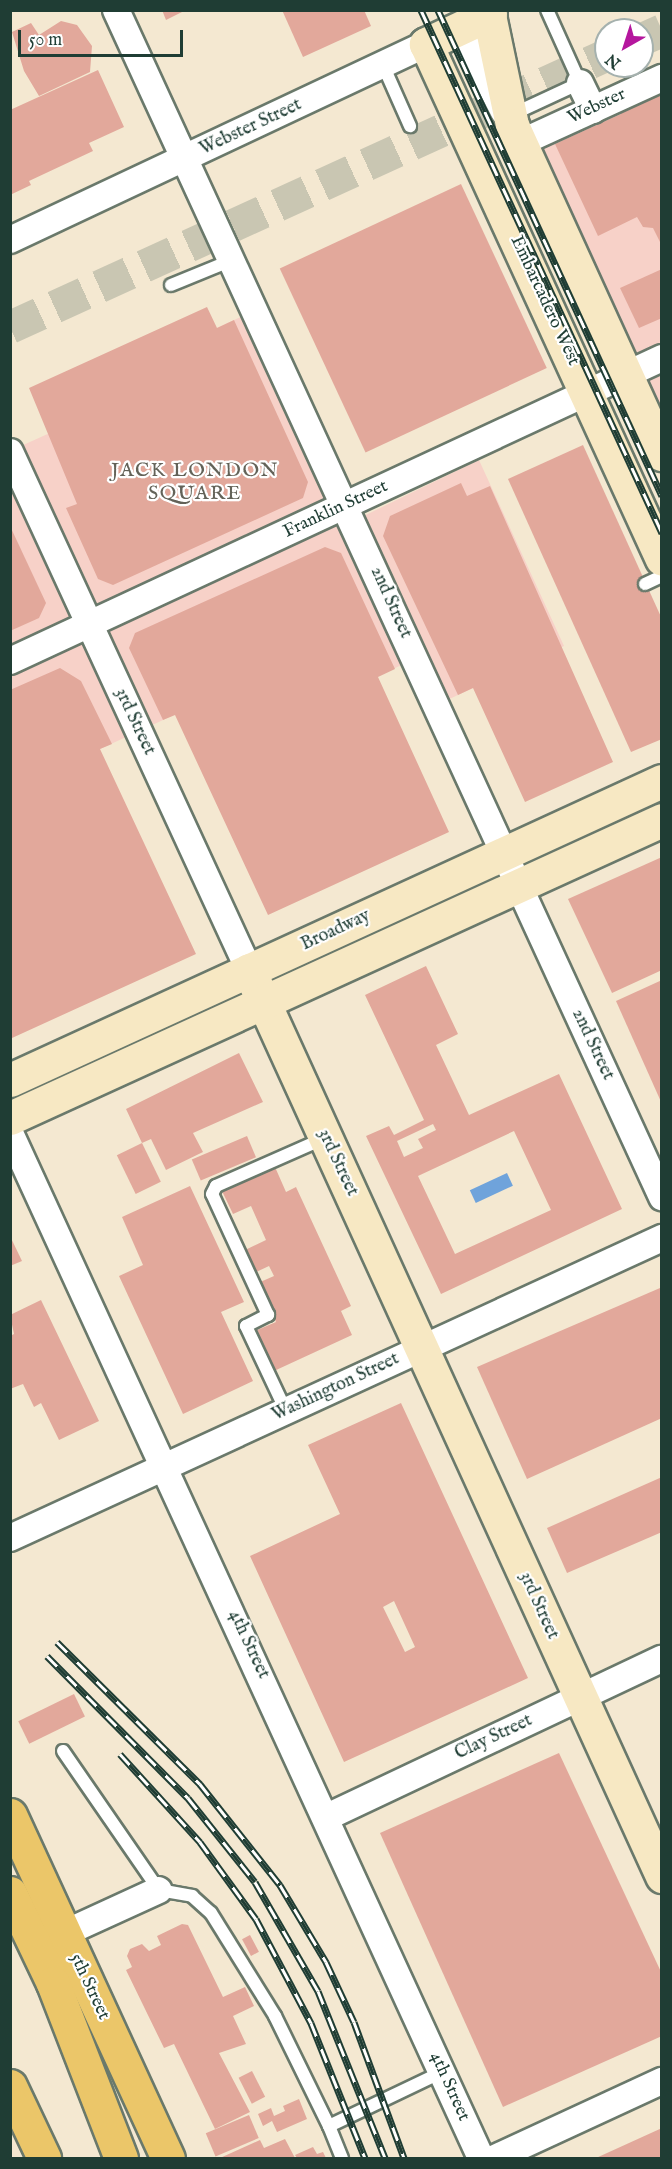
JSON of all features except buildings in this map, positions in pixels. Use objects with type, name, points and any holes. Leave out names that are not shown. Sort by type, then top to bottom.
[{"type":"main road","name":"5th Street","points":[[10,1815],[168,2158]]},
{"type":"main road","points":[[10,1893],[53,1983],[122,2158]]},
{"type":"main road","points":[[10,1928],[97,2096]]},
{"type":"main road","points":[[10,2086],[44,2158]]},
{"type":"street","name":"2nd Street","points":[[116,10],[662,1197]]},
{"type":"street","name":"Webster Street","points":[[10,240],[492,12]]},
{"type":"street","points":[[492,12],[518,126],[662,454]]},
{"type":"street","points":[[461,28],[489,89],[518,126]]},
{"type":"street","name":"Embarcadero West","points":[[426,44],[586,392],[653,571]]},
{"type":"street","name":"Webster","points":[[518,126],[593,110],[662,78]]},
{"type":"street","points":[[580,83],[593,110]]},
{"type":"street","name":"Franklin Street","points":[[10,660],[662,358]]},
{"type":"street","name":"3rd Street","points":[[10,452],[662,1876]]},
{"type":"street","name":"Broadway","points":[[10,1080],[662,781]]},
{"type":"street","name":"Broadway","points":[[10,1118],[662,820]]},
{"type":"street","name":"4th Street","points":[[10,1133],[166,1467],[482,2158]]},
{"type":"street","name":"Washington Street","points":[[10,1538],[662,1238]]},
{"type":"street","name":"Clay Street","points":[[327,1817],[662,1659]]},
{"type":"street","points":[[64,1933],[159,1890]]},
{"type":"street","points":[[495,2158],[662,2081]]},
{"type":"lane","points":[[518,126],[580,83],[547,10]]},
{"type":"lane","points":[[383,65],[410,126]]},
{"type":"lane","points":[[171,285],[232,260]]},
{"type":"lane","points":[[653,571],[662,576]]},
{"type":"lane","points":[[286,1411],[246,1326],[268,1316],[212,1194],[216,1186],[326,1138]]},
{"type":"lane","points":[[63,1751],[159,1890],[192,1896],[211,1913],[275,2016],[329,2126],[342,2158]]},
{"type":"lane","points":[[329,2126],[442,2072]]},
{"type":"shaded area","points":[[661,87],[661,411],[539,149],[620,114],[617,108]]},
{"type":"shaded area","points":[[245,315],[343,526],[479,460],[564,646],[445,701],[423,655],[286,719],[265,673],[11,790],[10,451],[136,394],[125,370]]},
{"type":"water","points":[[507,1173],[513,1186],[476,1203],[470,1190]]},
{"type":"tunnel","points":[[654,34],[662,30]]},
{"type":"tunnel","points":[[10,327],[594,60]]},
{"type":"railway","points":[[421,10],[662,533]]},
{"type":"railway","points":[[438,10],[662,496]]},
{"type":"railway","points":[[57,1642],[200,1784],[280,1885],[326,1962],[354,2022],[404,2158]]},
{"type":"railway","points":[[47,1656],[188,1798],[255,1882],[318,1991],[385,2158]]},
{"type":"railway","points":[[120,1754],[200,1842],[256,1919],[311,2023],[365,2158]]},
{"type":"district","name":"JACK LONDON SQUARE","points":[[195,482]]}]
